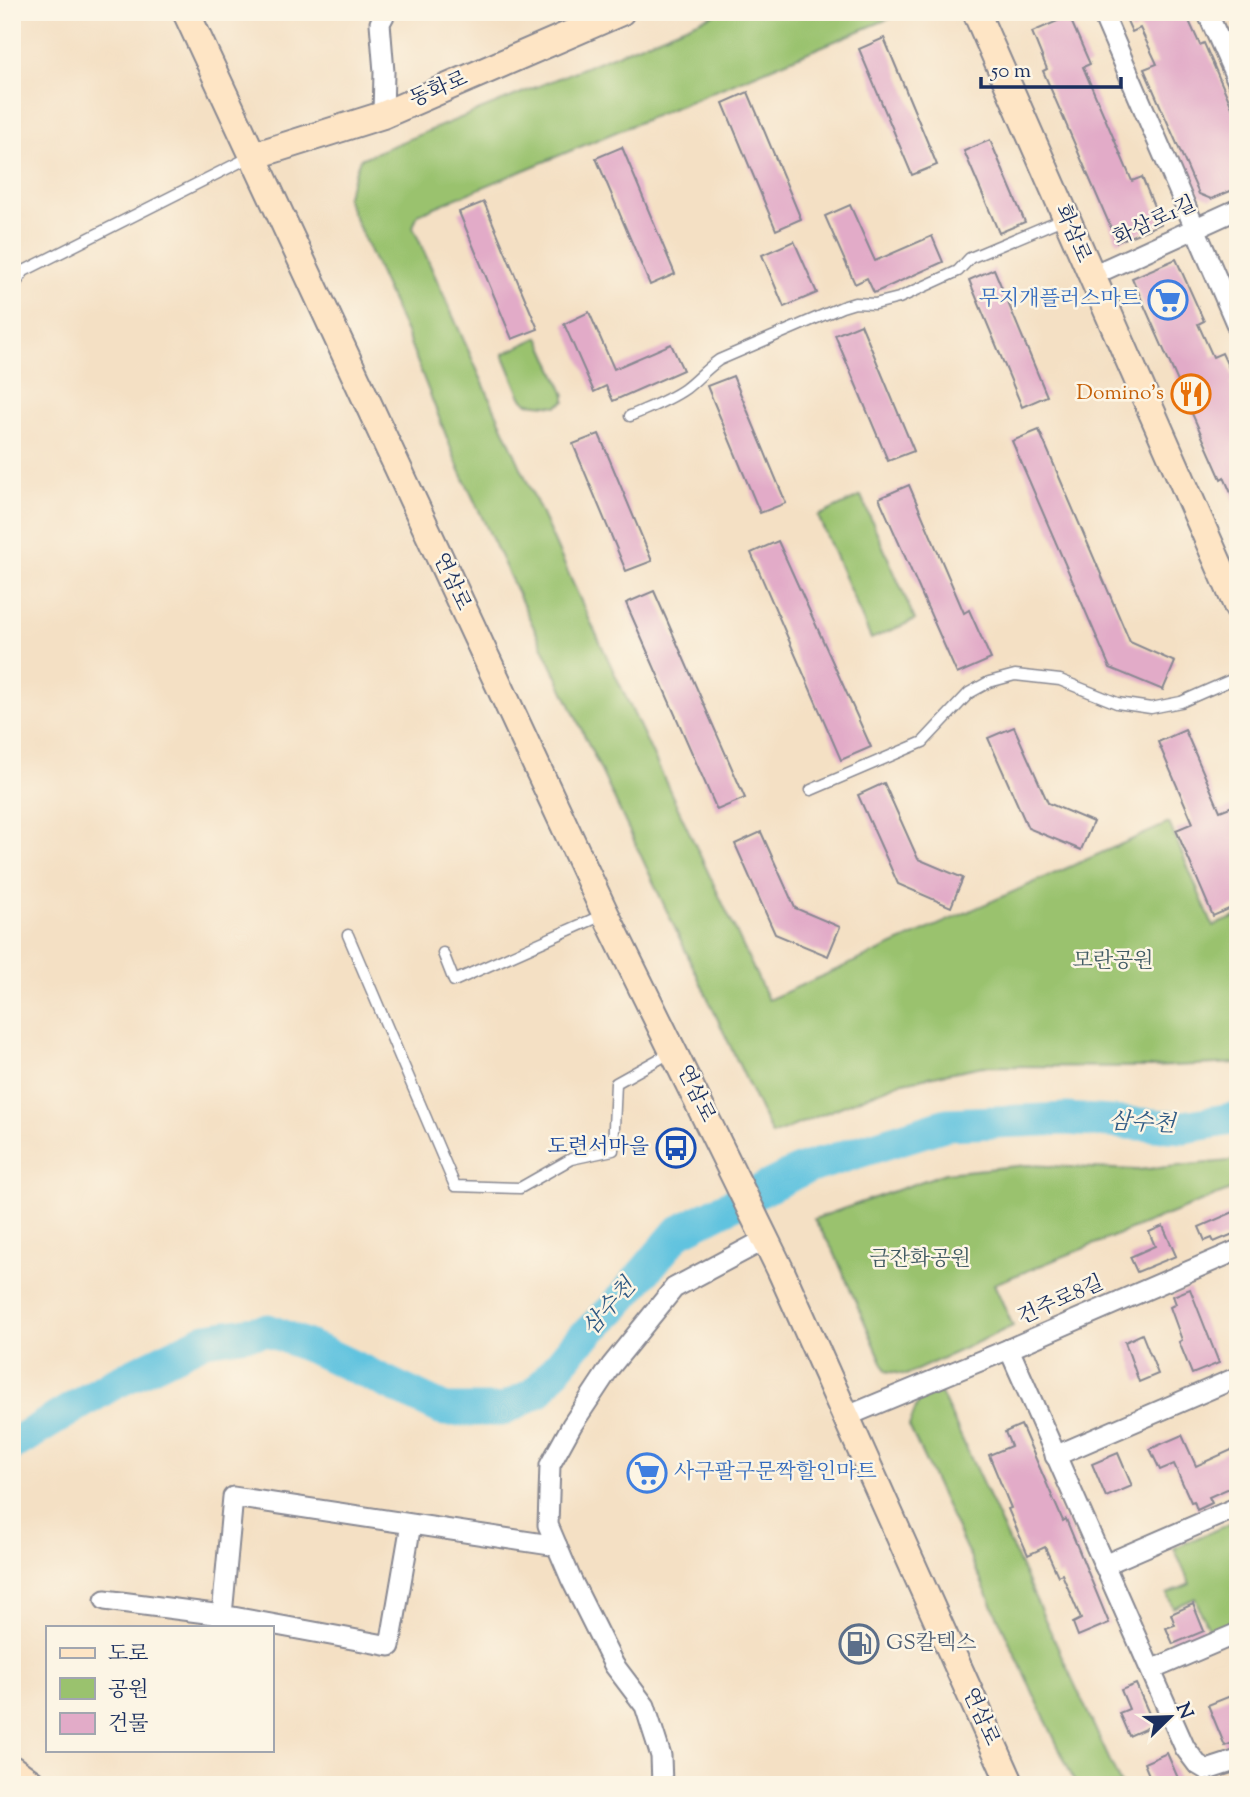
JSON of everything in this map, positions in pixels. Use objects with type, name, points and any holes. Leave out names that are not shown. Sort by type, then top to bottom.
[{"type":"main road","name":"연삼로","points":[[186,12],[605,914],[763,1233],[1011,1785]]},
{"type":"main road","name":"동화로","points":[[253,156],[383,114],[621,12]]},
{"type":"main road","name":"화삼로","points":[[976,12],[1238,608]]},
{"type":"main road","points":[[12,1769],[34,1785]]},
{"type":"street","points":[[383,114],[384,72],[380,23],[386,12]]},
{"type":"street","points":[[1102,12],[1238,328]]},
{"type":"street","points":[[1208,12],[1238,82]]},
{"type":"street","name":"화삼로1길","points":[[1091,276],[1238,209]]},
{"type":"street","points":[[662,1785],[661,1756],[645,1706],[614,1665],[571,1579],[548,1525],[550,1465],[572,1425],[611,1366],[674,1289],[763,1233]]},
{"type":"street","name":"건주로8길","points":[[1238,1250],[1009,1349],[1185,1748],[1193,1760],[1207,1770],[1238,1760]]},
{"type":"street","points":[[845,1417],[1009,1349]]},
{"type":"street","points":[[1055,1455],[1238,1377]]},
{"type":"street","points":[[222,1615],[233,1497],[557,1546]]},
{"type":"street","points":[[1104,1564],[1238,1507]]},
{"type":"street","points":[[105,1600],[222,1615],[390,1646],[411,1524]]},
{"type":"street","points":[[1151,1670],[1238,1633]]},
{"type":"lane","points":[[12,289],[24,271],[253,156]]},
{"type":"lane","points":[[630,416],[671,398],[719,360],[855,303],[875,304],[914,292],[958,271],[970,258],[1066,218]]},
{"type":"lane","points":[[811,790],[923,741],[969,693],[989,682],[1015,675],[1060,680],[1117,703],[1151,708],[1181,702],[1238,677]]},
{"type":"lane","points":[[443,953],[454,981],[605,914]]},
{"type":"lane","points":[[348,935],[455,1186],[520,1188],[571,1159],[613,1150],[616,1083],[674,1051]]},
{"type":"green space","name":"모란공원","points":[[720,12],[905,12],[418,214],[413,227],[584,608],[768,1000],[1169,823],[1213,926],[1238,916],[1238,1063],[1151,1067],[983,1066],[899,1083],[772,1135],[458,466],[406,333],[346,198],[360,159]]},
{"type":"green space","points":[[539,337],[565,395],[565,401],[557,406],[527,403],[521,397],[503,354]]},
{"type":"green space","points":[[861,496],[915,620],[871,639],[818,516]]},
{"type":"green space","name":"금잔화공원","points":[[1238,1160],[1238,1187],[994,1284],[1013,1326],[906,1375],[886,1371],[834,1252],[814,1219],[945,1173],[1027,1165],[1137,1170]]},
{"type":"green space","points":[[940,1391],[1121,1785],[1076,1785],[909,1426],[918,1402]]},
{"type":"green space","points":[[1238,1520],[1238,1621],[1210,1633],[1195,1598],[1173,1608],[1167,1594],[1190,1584],[1174,1548]]},
{"type":"building","points":[[1123,12],[1185,12],[1200,45],[1204,43],[1238,121],[1238,188],[1211,199],[1199,194],[1144,69],[1157,64],[1140,28],[1132,32]]},
{"type":"building","points":[[1069,16],[1090,64],[1083,67],[1132,181],[1142,177],[1161,224],[1117,242],[1043,71],[1047,69],[1032,32]]},
{"type":"building","points":[[884,38],[937,165],[912,175],[859,49]]},
{"type":"building","points":[[748,92],[801,219],[776,230],[723,103]]},
{"type":"building","points":[[990,140],[1025,222],[999,233],[964,151]]},
{"type":"building","points":[[622,147],[675,274],[650,285],[596,158]]},
{"type":"building","points":[[484,202],[538,329],[512,339],[459,212]]},
{"type":"building","points":[[850,205],[875,261],[932,236],[943,262],[874,293],[867,278],[855,284],[825,216]]},
{"type":"building","points":[[794,241],[817,293],[784,307],[762,255]]},
{"type":"building","points":[[1176,259],[1204,321],[1198,324],[1213,357],[1222,353],[1235,381],[1230,383],[1238,401],[1238,509],[1224,477],[1221,479],[1132,278]]},
{"type":"building","points":[[994,269],[1047,396],[1022,407],[969,280]]},
{"type":"building","points":[[589,312],[614,369],[671,344],[683,370],[613,401],[606,386],[594,392],[564,324]]},
{"type":"building","points":[[861,324],[914,451],[888,461],[835,335]]},
{"type":"building","points":[[733,376],[786,503],[760,513],[707,386]]},
{"type":"building","points":[[1039,430],[1130,642],[1175,662],[1163,690],[1110,668],[1012,441]]},
{"type":"building","points":[[599,434],[652,561],[626,571],[573,444]]},
{"type":"building","points":[[909,485],[964,613],[969,610],[991,659],[957,674],[879,498]]},
{"type":"building","points":[[778,541],[871,747],[841,760],[751,553]]},
{"type":"building","points":[[654,591],[745,798],[717,810],[626,603]]},
{"type":"building","points":[[1014,727],[1048,803],[1093,822],[1081,850],[1028,828],[988,738]]},
{"type":"building","points":[[1185,730],[1220,811],[1238,804],[1238,905],[1213,916],[1176,830],[1193,823],[1158,742]]},
{"type":"building","points":[[884,783],[918,859],[963,878],[951,907],[898,884],[858,795]]},
{"type":"building","points":[[761,832],[795,908],[840,927],[828,956],[775,934],[735,844]]},
{"type":"building","points":[[1238,1210],[1238,1232],[1214,1242],[1212,1238],[1205,1241],[1199,1227]]},
{"type":"building","points":[[1163,1226],[1176,1256],[1137,1272],[1130,1257],[1155,1246],[1149,1232]]},
{"type":"building","points":[[1190,1289],[1219,1363],[1192,1374],[1179,1342],[1182,1340],[1170,1307],[1176,1304],[1173,1296]]},
{"type":"building","points":[[1142,1334],[1158,1374],[1139,1382],[1125,1342]]},
{"type":"building","points":[[1021,1425],[1063,1521],[1066,1519],[1109,1623],[1078,1636],[1073,1623],[1081,1619],[1062,1574],[1058,1576],[1045,1547],[1028,1555],[989,1455],[1011,1446],[1005,1432]]},
{"type":"building","points":[[1182,1435],[1196,1466],[1238,1447],[1238,1466],[1231,1469],[1234,1476],[1229,1479],[1232,1487],[1209,1497],[1212,1503],[1197,1510],[1174,1464],[1160,1470],[1150,1449]]},
{"type":"building","points":[[1118,1453],[1132,1486],[1106,1497],[1092,1464]]},
{"type":"building","points":[[1193,1604],[1204,1631],[1173,1644],[1166,1628],[1175,1625],[1171,1614]]},
{"type":"building","points":[[1136,1684],[1154,1725],[1129,1736],[1119,1713],[1129,1709],[1121,1690]]},
{"type":"building","points":[[1233,1695],[1238,1705],[1238,1741],[1225,1746],[1208,1705]]},
{"type":"building","points":[[1167,1753],[1181,1785],[1153,1785],[1144,1763]]},
{"type":"waterway","name":"삼수천","points":[[12,1445],[111,1385],[206,1339],[268,1330],[320,1351],[445,1410],[503,1410],[537,1392],[577,1343],[613,1309],[678,1232],[801,1170],[947,1124],[1066,1119],[1184,1127],[1238,1118]]},
{"type":"place","name":"무지개플러스마트","points":[[1168,300]]},
{"type":"place","name":"Domino's","points":[[1191,394]]},
{"type":"place","name":"도련서마을","points":[[676,1148]]},
{"type":"place","name":"사구팔구문짝할인마트","points":[[647,1473]]},
{"type":"place","name":"GS칼텍스","points":[[859,1644]]}]
